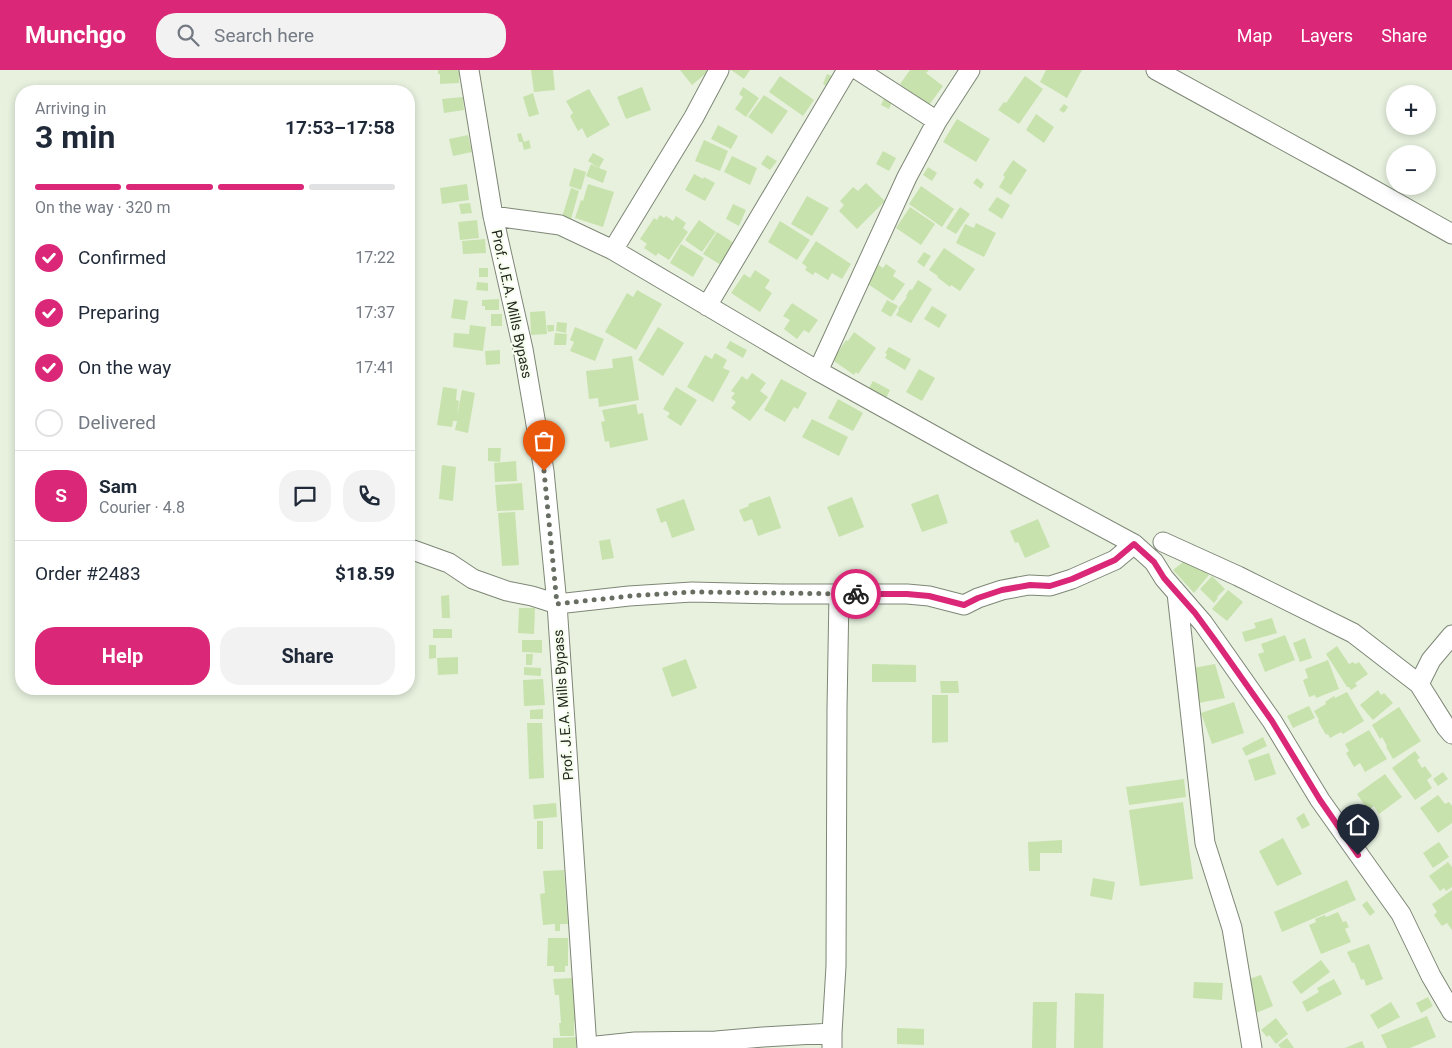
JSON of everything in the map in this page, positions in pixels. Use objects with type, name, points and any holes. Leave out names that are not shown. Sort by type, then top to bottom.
[{"type":"street","name":"Prof. J.E.A. Mills Bypass","points":[[469,70],[493,216],[523,348],[542,462],[557,604],[587,1048]]},
{"type":"street","points":[[613,250],[694,117],[719,70]]},
{"type":"street","points":[[707,306],[847,70]]},
{"type":"street","points":[[858,70],[937,121]]},
{"type":"street","points":[[818,371],[907,176],[937,121],[970,70]]},
{"type":"street","points":[[1156,70],[1452,234]]},
{"type":"street","points":[[493,216],[560,225],[613,250],[818,371],[1134,544],[1154,562],[1164,578],[1203,623],[1272,721],[1320,800],[1401,914],[1431,976],[1452,1012]]},
{"type":"street","points":[[1163,542],[1238,576],[1353,633],[1419,684],[1452,734]]},
{"type":"street","points":[[415,551],[449,564],[473,579],[507,591],[557,604],[629,596],[692,592],[907,594],[929,596],[964,605],[1002,590],[1030,585],[1050,586],[1072,579],[1115,560],[1134,544]]},
{"type":"street","points":[[1178,593],[1205,843],[1232,928],[1252,1048]]},
{"type":"street","points":[[587,1048],[636,1042],[716,1041],[763,1037],[832,1041],[836,966],[837,718],[840,594]]},
{"type":"street","points":[[1419,684],[1431,660],[1452,635]]},
{"type":"building","points":[[438,70],[459,70],[459,83],[440,84]]},
{"type":"building","points":[[531,70],[553,70],[555,90],[534,92]]},
{"type":"building","points":[[680,70],[710,70],[692,85]]},
{"type":"building","points":[[731,70],[750,70],[744,79]]},
{"type":"building","points":[[910,70],[929,70],[926,73],[943,86],[929,105],[900,84]]},
{"type":"building","points":[[1046,70],[1082,70],[1067,98],[1040,82]]},
{"type":"building","points":[[827,74],[832,76],[828,87],[823,84]]},
{"type":"building","points":[[780,76],[814,100],[803,116],[769,92]]},
{"type":"building","points":[[1025,76],[1043,89],[1019,124],[998,110],[1004,102],[1006,103]]},
{"type":"building","points":[[642,87],[651,110],[626,119],[617,97]]},
{"type":"building","points":[[743,87],[759,98],[746,117],[735,109],[743,97],[739,94]]},
{"type":"building","points":[[589,89],[610,125],[587,138],[582,128],[578,131],[570,116],[573,113],[566,101]]},
{"type":"building","points":[[533,93],[539,114],[529,117],[523,97]]},
{"type":"building","points":[[764,95],[788,111],[772,134],[748,117]]},
{"type":"building","points":[[885,96],[893,100],[889,109],[881,105]]},
{"type":"building","points":[[463,97],[464,110],[444,113],[442,99]]},
{"type":"building","points":[[1064,104],[1068,107],[1064,113],[1059,110]]},
{"type":"building","points":[[1036,114],[1054,127],[1044,143],[1026,130]]},
{"type":"building","points":[[957,119],[990,139],[976,162],[943,142]]},
{"type":"building","points":[[718,125],[738,136],[731,149],[711,139]]},
{"type":"building","points":[[521,133],[524,142],[529,140],[531,148],[524,150],[517,134]]},
{"type":"building","points":[[468,135],[472,152],[453,156],[449,139]]},
{"type":"building","points":[[704,140],[728,151],[720,171],[695,161]]},
{"type":"building","points":[[883,151],[896,158],[889,171],[876,164]]},
{"type":"building","points":[[593,153],[604,159],[599,168],[588,161]]},
{"type":"building","points":[[767,155],[777,161],[770,170],[761,164]]},
{"type":"building","points":[[732,156],[757,168],[750,185],[724,172]]},
{"type":"building","points":[[1013,160],[1027,170],[1011,195],[999,187],[1005,177],[1003,175]]},
{"type":"building","points":[[591,164],[607,171],[603,183],[586,176]]},
{"type":"building","points":[[928,167],[937,173],[932,181],[923,175]]},
{"type":"building","points":[[574,168],[586,172],[581,190],[569,186]]},
{"type":"building","points":[[694,174],[715,183],[705,201],[685,190]]},
{"type":"building","points":[[977,178],[984,184],[981,189],[973,183]]},
{"type":"building","points":[[866,183],[885,201],[857,229],[839,211],[844,205],[840,201],[853,187],[858,191]]},
{"type":"building","points":[[467,184],[469,200],[442,204],[440,188]]},
{"type":"building","points":[[588,184],[614,192],[603,227],[575,218]]},
{"type":"building","points":[[921,186],[954,209],[942,227],[909,204]]},
{"type":"building","points":[[571,188],[579,191],[571,219],[562,217]]},
{"type":"building","points":[[807,196],[829,208],[812,236],[791,224]]},
{"type":"building","points":[[997,197],[1010,205],[1002,219],[988,210]]},
{"type":"building","points":[[470,203],[472,213],[461,214],[459,204]]},
{"type":"building","points":[[733,204],[746,210],[739,226],[726,219]]},
{"type":"building","points":[[910,207],[935,224],[921,245],[896,228]]},
{"type":"building","points":[[960,207],[970,214],[956,234],[946,228]]},
{"type":"building","points":[[660,215],[664,218],[666,216],[673,221],[676,216],[686,223],[683,228],[688,232],[669,260],[658,253],[656,256],[644,248],[647,244],[640,239],[654,218],[657,220]]},
{"type":"building","points":[[477,220],[479,238],[460,240],[458,222]]},
{"type":"building","points":[[699,220],[716,232],[702,252],[685,240]]},
{"type":"building","points":[[780,221],[810,240],[797,260],[768,242]]},
{"type":"building","points":[[976,223],[996,233],[984,257],[956,243],[965,224],[974,228]]},
{"type":"building","points":[[717,232],[734,243],[721,265],[703,254]]},
{"type":"building","points":[[485,239],[486,253],[463,254],[462,241]]},
{"type":"building","points":[[816,241],[851,264],[842,279],[832,273],[828,280],[815,272],[813,275],[805,270],[807,267],[802,263]]},
{"type":"building","points":[[681,244],[704,258],[693,277],[670,263]]},
{"type":"building","points":[[944,248],[975,269],[960,291],[951,285],[950,287],[929,270]]},
{"type":"building","points":[[924,252],[931,256],[924,267],[917,262]]},
{"type":"building","points":[[877,264],[883,268],[886,264],[896,271],[893,276],[905,284],[893,301],[865,282]]},
{"type":"building","points":[[479,268],[488,268],[488,277],[479,277]]},
{"type":"building","points":[[755,270],[770,280],[765,288],[772,293],[760,312],[731,293],[744,274],[750,278]]},
{"type":"building","points":[[918,280],[932,289],[911,323],[896,315],[910,289],[912,290]]},
{"type":"building","points":[[477,282],[488,283],[488,291],[476,290]]},
{"type":"building","points":[[637,290],[662,304],[636,350],[605,332],[627,293],[633,297]]},
{"type":"building","points":[[454,299],[468,301],[465,320],[451,318]]},
{"type":"building","points":[[499,299],[499,310],[485,310],[485,306],[482,306],[482,300]]},
{"type":"building","points":[[887,300],[898,306],[891,317],[881,311]]},
{"type":"building","points":[[792,303],[818,320],[809,333],[804,330],[797,339],[784,329],[790,320],[783,316]]},
{"type":"building","points":[[932,306],[947,315],[939,328],[924,319]]},
{"type":"building","points":[[545,311],[547,334],[531,335],[530,312]]},
{"type":"building","points":[[491,314],[502,314],[502,326],[491,326]]},
{"type":"building","points":[[557,322],[567,323],[566,333],[556,331]]},
{"type":"building","points":[[470,325],[486,327],[483,351],[453,347],[454,333],[469,334]]},
{"type":"building","points":[[547,325],[554,325],[554,331],[548,332]]},
{"type":"building","points":[[575,327],[604,339],[595,361],[570,351],[574,342],[570,340]]},
{"type":"building","points":[[658,327],[684,343],[663,376],[638,360]]},
{"type":"building","points":[[854,332],[876,348],[858,374],[856,372],[854,375],[834,361],[834,358]]},
{"type":"building","points":[[555,333],[567,334],[566,345],[554,345]]},
{"type":"building","points":[[730,341],[747,350],[743,358],[726,348]]},
{"type":"building","points":[[889,347],[911,359],[905,370],[885,358],[887,354],[885,353]]},
{"type":"building","points":[[500,350],[500,364],[486,365],[485,351]]},
{"type":"building","points":[[715,353],[727,360],[723,368],[730,371],[713,402],[687,387],[705,355],[712,359]]},
{"type":"building","points":[[632,356],[639,400],[599,407],[598,398],[589,399],[586,371],[613,368],[612,359]]},
{"type":"building","points":[[919,369],[935,378],[922,401],[906,392]]},
{"type":"building","points":[[752,373],[766,383],[760,391],[768,397],[750,421],[731,408],[736,402],[731,398],[735,393],[731,391],[742,376],[747,380]]},
{"type":"building","points":[[781,379],[807,393],[798,409],[794,407],[785,422],[764,410]]},
{"type":"building","points":[[873,381],[890,390],[886,398],[869,388]]},
{"type":"building","points":[[443,387],[457,389],[456,400],[459,401],[457,416],[462,390],[475,393],[468,433],[455,430],[457,421],[453,421],[452,427],[437,425]]},
{"type":"building","points":[[676,387],[697,400],[681,426],[667,417],[670,413],[663,409]]},
{"type":"building","points":[[838,399],[863,413],[853,431],[828,418]]},
{"type":"building","points":[[636,404],[638,414],[643,413],[648,440],[610,448],[609,441],[605,442],[601,422],[605,421],[602,410]]},
{"type":"building","points":[[812,419],[848,437],[839,456],[802,437]]},
{"type":"building","points":[[488,448],[501,448],[500,462],[488,461]]},
{"type":"building","points":[[516,461],[517,481],[495,482],[494,463]]},
{"type":"building","points":[[442,465],[456,467],[453,501],[439,499]]},
{"type":"building","points":[[522,483],[524,510],[497,511],[495,485]]},
{"type":"building","points":[[938,494],[948,523],[922,532],[911,504]]},
{"type":"building","points":[[770,496],[781,528],[758,536],[752,519],[744,522],[739,510],[749,506],[748,504]]},
{"type":"building","points":[[852,497],[864,527],[839,537],[827,507]]},
{"type":"building","points":[[684,499],[695,530],[672,538],[666,521],[661,523],[656,509]]},
{"type":"building","points":[[515,512],[519,565],[502,566],[498,513]]},
{"type":"building","points":[[1038,519],[1050,547],[1025,558],[1018,542],[1015,543],[1010,531]]},
{"type":"building","points":[[610,539],[614,558],[602,560],[599,541]]},
{"type":"building","points":[[1188,558],[1209,575],[1194,593],[1173,570]]},
{"type":"building","points":[[1212,576],[1225,589],[1214,603],[1200,589]]},
{"type":"building","points":[[1228,590],[1243,602],[1227,621],[1212,609]]},
{"type":"building","points":[[449,595],[450,618],[442,618],[441,596]]},
{"type":"building","points":[[519,608],[535,608],[534,634],[518,633]]},
{"type":"building","points":[[1272,618],[1277,633],[1245,642],[1242,632],[1256,628],[1254,623]]},
{"type":"building","points":[[433,629],[452,629],[452,638],[433,638]]},
{"type":"building","points":[[1285,635],[1295,660],[1265,672],[1258,654],[1264,652],[1261,644]]},
{"type":"building","points":[[1305,638],[1312,658],[1300,662],[1293,643]]},
{"type":"building","points":[[522,640],[542,640],[542,653],[522,652]]},
{"type":"building","points":[[429,645],[436,645],[436,658],[429,659]]},
{"type":"building","points":[[1337,646],[1349,664],[1359,662],[1368,674],[1355,683],[1357,686],[1351,690],[1347,687],[1326,654]]},
{"type":"building","points":[[526,654],[533,654],[532,665],[526,665]]},
{"type":"building","points":[[458,657],[458,674],[438,675],[437,658]]},
{"type":"building","points":[[686,659],[697,688],[672,697],[662,668]]},
{"type":"building","points":[[1328,660],[1339,689],[1316,698],[1315,695],[1309,697],[1303,680],[1308,678],[1305,669]]},
{"type":"building","points":[[872,664],[916,665],[916,682],[872,682]]},
{"type":"building","points":[[1215,664],[1225,698],[1199,703],[1193,668]]},
{"type":"building","points":[[524,667],[541,668],[541,676],[524,675]]},
{"type":"building","points":[[543,679],[545,705],[524,706],[523,680]]},
{"type":"building","points":[[940,681],[958,681],[959,693],[941,693]]},
{"type":"building","points":[[1378,690],[1381,695],[1384,693],[1393,703],[1373,720],[1360,705]]},
{"type":"building","points":[[1347,692],[1364,721],[1343,734],[1341,732],[1330,738],[1328,734],[1326,735],[1314,711],[1326,704],[1325,702],[1334,696],[1335,698]]},
{"type":"building","points":[[932,695],[948,695],[948,742],[932,743]]},
{"type":"building","points":[[1234,702],[1244,733],[1212,744],[1201,713]]},
{"type":"building","points":[[1309,706],[1315,718],[1293,728],[1287,716]]},
{"type":"building","points":[[1399,707],[1421,741],[1393,759],[1382,737],[1380,739],[1372,725]]},
{"type":"building","points":[[543,709],[543,719],[530,719],[530,710]]},
{"type":"building","points":[[527,723],[542,723],[544,778],[529,779]]},
{"type":"building","points":[[1369,730],[1387,759],[1365,772],[1360,763],[1354,767],[1346,753],[1349,751],[1345,744]]},
{"type":"building","points":[[1263,737],[1267,746],[1246,756],[1242,748]]},
{"type":"building","points":[[1415,751],[1420,758],[1417,760],[1422,768],[1425,766],[1432,776],[1427,780],[1432,788],[1415,800],[1392,768]]},
{"type":"building","points":[[1269,753],[1276,774],[1255,781],[1248,760]]},
{"type":"building","points":[[1443,772],[1448,779],[1438,786],[1433,779]]},
{"type":"building","points":[[1385,774],[1402,797],[1379,814],[1374,806],[1368,810],[1357,794]]},
{"type":"building","points":[[1184,779],[1186,797],[1129,805],[1126,787]]},
{"type":"building","points":[[1438,795],[1445,804],[1449,802],[1452,806],[1452,823],[1438,833],[1420,808]]},
{"type":"building","points":[[1183,802],[1193,879],[1140,886],[1129,810]]},
{"type":"building","points":[[556,803],[557,817],[534,819],[533,805]]},
{"type":"building","points":[[1304,813],[1310,825],[1302,829],[1296,818]]},
{"type":"building","points":[[537,821],[543,821],[543,849],[537,849]]},
{"type":"building","points":[[1368,826],[1373,833],[1365,839],[1360,832]]},
{"type":"building","points":[[1283,838],[1302,874],[1277,886],[1259,851]]},
{"type":"building","points":[[1062,840],[1062,853],[1040,853],[1040,871],[1029,871],[1028,842]]},
{"type":"building","points":[[1439,842],[1449,857],[1433,868],[1423,853]]},
{"type":"building","points":[[1448,862],[1452,867],[1452,887],[1446,891],[1444,888],[1440,891],[1429,876]]},
{"type":"building","points":[[564,870],[568,924],[560,924],[560,931],[555,931],[555,924],[543,925],[540,894],[545,893],[543,871]]},
{"type":"building","points":[[1093,878],[1115,882],[1112,900],[1090,896]]},
{"type":"building","points":[[1347,880],[1356,900],[1282,932],[1274,912]]},
{"type":"building","points":[[1452,890],[1452,930],[1447,923],[1442,926],[1434,915],[1437,912],[1432,904]]},
{"type":"building","points":[[1367,901],[1375,912],[1370,916],[1362,905]]},
{"type":"building","points":[[1338,912],[1343,922],[1346,921],[1349,927],[1345,929],[1351,942],[1321,954],[1309,925],[1316,922],[1315,919]]},
{"type":"building","points":[[548,938],[568,938],[568,966],[565,966],[565,972],[554,972],[554,966],[547,966]]},
{"type":"building","points":[[1369,944],[1383,979],[1366,986],[1364,979],[1361,980],[1354,962],[1352,963],[1347,952]]},
{"type":"building","points":[[1321,960],[1330,972],[1301,994],[1292,982]]},
{"type":"building","points":[[1261,975],[1273,1006],[1251,1015],[1246,980]]},
{"type":"building","points":[[572,978],[576,1022],[574,1022],[574,1036],[560,1036],[559,995],[555,995],[553,979]]},
{"type":"building","points":[[1334,979],[1342,994],[1307,1012],[1302,1002],[1319,992],[1317,988]]},
{"type":"building","points":[[1194,982],[1223,983],[1222,1000],[1193,998]]},
{"type":"building","points":[[1075,993],[1104,994],[1103,1048],[1074,1048]]},
{"type":"building","points":[[1428,997],[1433,1006],[1421,1013],[1416,1003]]},
{"type":"building","points":[[1033,1002],[1057,1002],[1056,1048],[1032,1048]]},
{"type":"building","points":[[1391,1002],[1400,1017],[1378,1029],[1370,1015]]},
{"type":"building","points":[[1427,1016],[1436,1037],[1410,1048],[1387,1048],[1381,1035]]},
{"type":"building","points":[[1276,1018],[1288,1034],[1276,1044],[1269,1035],[1267,1037],[1261,1030]]},
{"type":"building","points":[[897,1028],[924,1029],[924,1045],[897,1044]]},
{"type":"building","points":[[576,1037],[576,1048],[553,1048],[553,1038]]},
{"type":"building","points":[[1287,1038],[1294,1048],[1281,1048],[1278,1045]]},
{"type":"building","points":[[1362,1041],[1365,1048],[1345,1048]]},
{"type":"way so far","points":[[544,471],[557,604],[629,596],[692,592],[856,594]]},
{"type":"route","points":[[856,594],[929,596],[964,605],[1002,590],[1030,585],[1050,586],[1072,579],[1115,560],[1134,544],[1154,562],[1164,578],[1195,613],[1246,683],[1272,721],[1320,800],[1358,855]]}]
